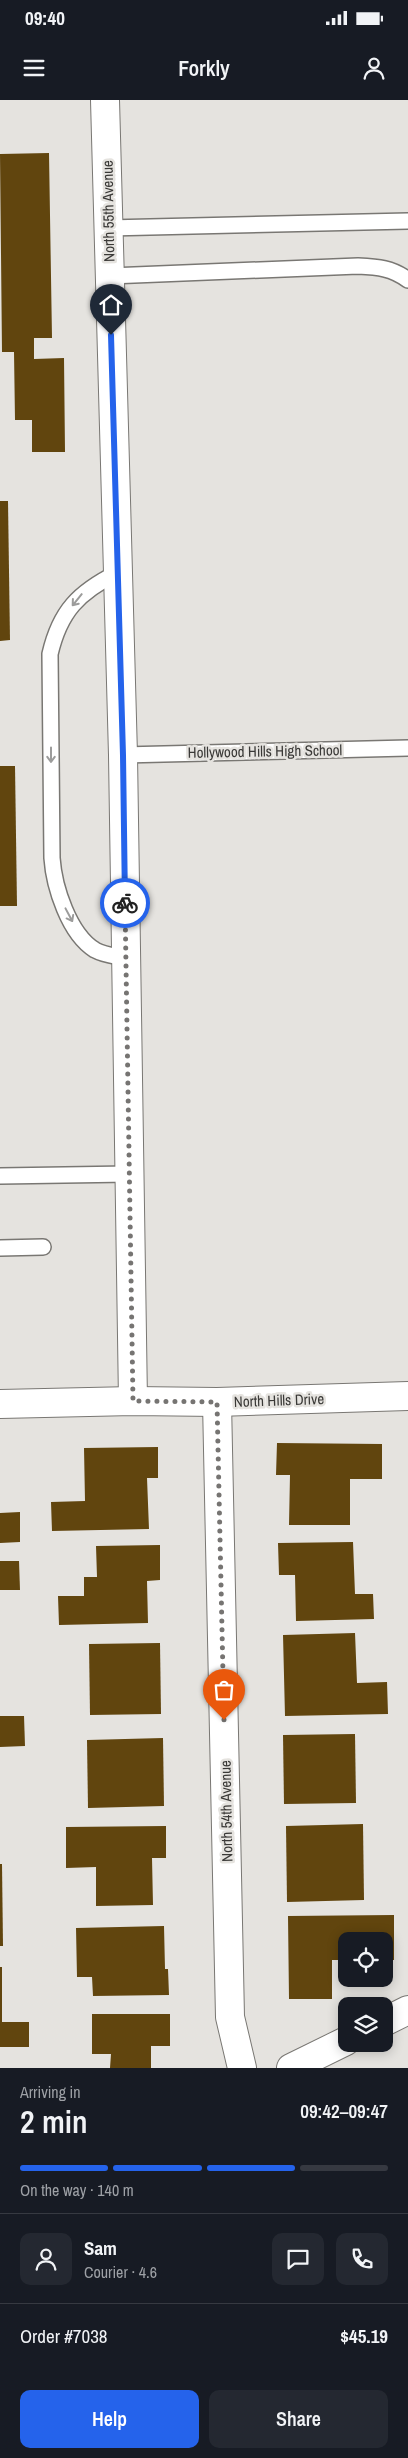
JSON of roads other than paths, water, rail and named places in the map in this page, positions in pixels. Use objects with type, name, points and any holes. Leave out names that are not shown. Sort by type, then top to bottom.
[{"type":"street","name":"North 55th Avenue","points":[[105,100],[123,755],[133,1401]]},
{"type":"street","name":"North Hills Drive","points":[[0,1404],[133,1401],[217,1402],[408,1396]]},
{"type":"street","name":"North 54th Avenue","points":[[217,1402],[230,2017],[242,2068]]},
{"type":"street","points":[[393,2018],[408,2010]]},
{"type":"street","points":[[291,2068],[338,2045]]},
{"type":"lane","points":[[108,228],[408,221]]},
{"type":"lane","points":[[110,276],[358,266],[385,267],[399,273],[408,280]]},
{"type":"lane","points":[[117,573],[92,586],[80,595],[61,624],[50,654],[52,858],[57,890],[75,927],[86,944],[98,951],[125,958]]},
{"type":"lane","name":"Hollywood Hills High School","points":[[123,755],[408,748]]},
{"type":"lane","points":[[0,1176],[129,1174]]},
{"type":"lane","points":[[0,1248],[43,1248]]}]
